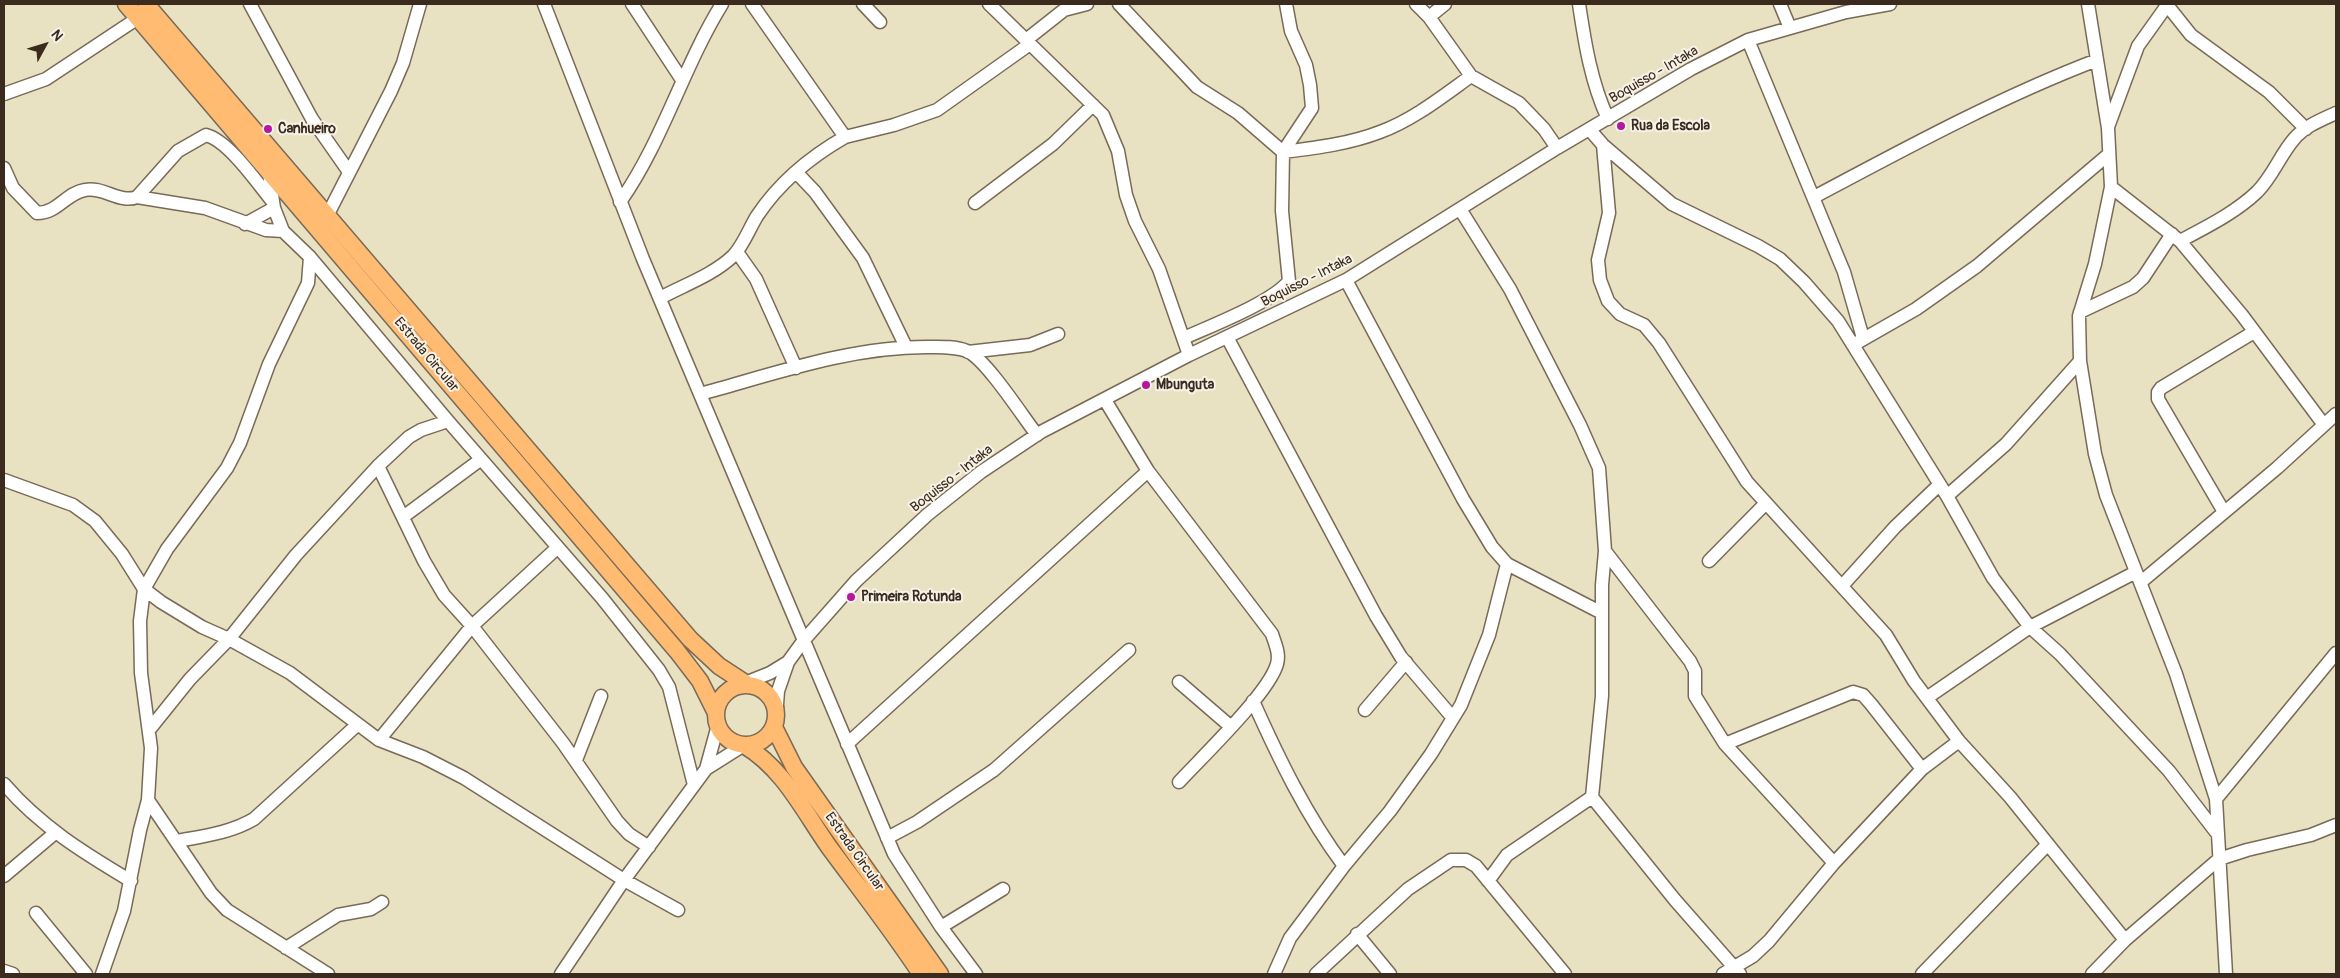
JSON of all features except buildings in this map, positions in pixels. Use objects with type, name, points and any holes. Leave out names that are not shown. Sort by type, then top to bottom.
[{"type":"main road","name":"Estrada Circular","points":[[126,4],[142,11],[328,214],[690,639],[719,666],[745,683]]},
{"type":"main road","name":"Estrada Circular","points":[[142,11],[269,173],[676,651],[700,681],[717,719]]},
{"type":"main road","points":[[745,683],[756,686],[768,695],[775,708],[775,722],[765,738],[744,745],[728,739],[717,719],[722,696],[728,690],[745,683]]},
{"type":"main road","name":"Estrada Circular","points":[[775,722],[794,767],[940,974]]},
{"type":"main road","name":"Estrada Circular","points":[[744,745],[760,755],[777,770],[921,974]]},
{"type":"street","points":[[250,4],[312,118],[349,172]]},
{"type":"street","points":[[544,4],[620,202],[894,854],[941,927],[976,974]]},
{"type":"street","points":[[632,4],[682,80]]},
{"type":"street","points":[[620,202],[644,165],[682,80],[722,4]]},
{"type":"street","points":[[752,4],[845,137]]},
{"type":"street","points":[[863,4],[880,22]]},
{"type":"street","points":[[989,4],[1103,115],[1111,128],[1118,151],[1126,195],[1135,221],[1159,268],[1189,355]]},
{"type":"street","points":[[660,298],[715,271],[737,252],[762,209],[778,188],[796,172],[845,137],[901,123],[937,110],[1028,42],[1064,10],[1087,4]]},
{"type":"street","points":[[1119,4],[1196,87],[1238,113],[1283,152]]},
{"type":"street","points":[[1184,338],[1255,304],[1284,287],[1289,281],[1282,211],[1283,152],[1312,108],[1306,65],[1291,31],[1286,4]]},
{"type":"street","points":[[1416,4],[1429,16],[1471,76],[1519,103],[1544,130],[1557,148]]},
{"type":"street","points":[[1429,16],[1445,4]]},
{"type":"street","points":[[1579,4],[1586,54],[1598,98],[1608,119]]},
{"type":"street","points":[[1780,4],[1790,28]]},
{"type":"street","name":"Boquisso - Intaka","points":[[788,662],[804,640],[856,581],[927,515],[981,472],[1037,435],[1189,355],[1346,280],[1557,148],[1691,69],[1748,40],[1847,8],[1890,4]]},
{"type":"street","points":[[2088,4],[2108,128],[2111,187],[2095,264],[2080,312],[2080,361],[2095,454],[2106,495],[2176,674],[2216,799],[2216,832],[2226,974]]},
{"type":"street","points":[[2108,128],[2138,46],[2167,4],[2191,35],[2269,92],[2306,128]]},
{"type":"street","points":[[328,214],[403,63],[418,6]]},
{"type":"street","points":[[4,94],[46,79],[142,11]]},
{"type":"street","points":[[1748,40],[1844,272],[1858,342]]},
{"type":"street","points":[[1814,197],[1969,118],[2062,73],[2097,60]]},
{"type":"street","points":[[1283,152],[1360,139],[1381,132],[1408,119],[1471,76]]},
{"type":"street","points":[[975,202],[1052,144],[1093,105]]},
{"type":"street","points":[[2080,312],[2133,287],[2143,278],[2176,238],[2226,215],[2256,193],[2272,173],[2293,140],[2306,128],[2336,113]]},
{"type":"street","points":[[1590,130],[1603,145],[1672,204],[1758,246],[1780,259],[1804,282],[1858,342],[1994,578],[2030,627],[2060,654],[2170,771],[2216,832]]},
{"type":"street","points":[[137,197],[178,151],[206,136],[215,138],[229,150],[274,205]]},
{"type":"street","points":[[1603,145],[1609,213],[1598,260],[1600,280],[1608,301],[1620,314],[1644,326],[1660,343],[1748,482],[1886,635],[1914,681],[1959,740],[2010,797],[2125,940]]},
{"type":"street","points":[[1858,342],[1916,309],[1977,266],[2109,154]]},
{"type":"street","points":[[4,168],[8,189],[37,213],[54,210],[83,190],[94,189],[122,198],[137,197],[205,208],[245,224],[266,230],[283,231]]},
{"type":"street","points":[[796,172],[833,216],[863,258],[906,347]]},
{"type":"street","points":[[269,173],[274,205],[283,231],[310,257],[480,460],[642,646],[669,687],[694,785]]},
{"type":"street","points":[[2111,187],[2176,238],[2254,332],[2324,425]]},
{"type":"street","points":[[245,224],[274,205]]},
{"type":"street","points":[[1460,209],[1510,289],[1594,454],[1602,494],[1605,551],[1602,613],[1602,696],[1592,797],[1675,900],[1737,970]]},
{"type":"street","points":[[737,252],[756,279],[796,368]]},
{"type":"street","points":[[102,974],[124,911],[132,880],[151,776],[149,730],[141,673],[140,621],[144,589],[167,549],[227,468],[240,443],[273,356],[308,283],[310,257]]},
{"type":"street","points":[[308,283],[326,277]]},
{"type":"street","points":[[1346,280],[1463,499],[1492,547],[1507,564],[1602,613]]},
{"type":"street","points":[[2224,512],[2158,399],[2158,392],[2161,388],[2254,332]]},
{"type":"street","points":[[700,394],[857,352],[906,347],[946,347],[968,352],[1030,344],[1058,334]]},
{"type":"street","points":[[1227,337],[1376,616],[1406,662],[1453,718]]},
{"type":"street","points":[[968,352],[982,364],[1037,435]]},
{"type":"street","points":[[1842,586],[1895,527],[2006,444],[2080,361]]},
{"type":"street","points":[[1105,400],[1148,472],[1272,634],[1278,652],[1278,662],[1274,674],[1253,701],[1178,782]]},
{"type":"street","points":[[1928,697],[2030,627],[2138,577],[2224,512],[2336,414]]},
{"type":"street","points":[[149,730],[190,679],[229,639],[296,555],[378,466],[409,438],[421,430],[448,421]]},
{"type":"street","points":[[404,517],[480,460]]},
{"type":"street","points":[[378,466],[424,561],[444,595],[472,626],[576,760],[618,821],[629,834],[649,847]]},
{"type":"street","points":[[847,744],[1148,472]]},
{"type":"street","points":[[4,480],[73,505],[95,521],[122,554],[144,589],[202,627],[229,639],[290,673],[323,695],[357,725],[380,740],[424,758],[464,778],[624,880],[678,910]]},
{"type":"street","points":[[1709,561],[1766,503]]},
{"type":"street","points":[[380,740],[472,626],[557,548]]},
{"type":"street","points":[[1605,551],[1690,661],[1695,671],[1694,696],[1725,744],[1834,863]]},
{"type":"street","points":[[1274,974],[1290,938],[1344,866],[1390,811],[1453,718],[1474,676],[1489,635],[1507,564]]},
{"type":"street","points":[[887,838],[917,822],[994,770],[1129,650]]},
{"type":"street","points":[[2216,799],[2336,653]]},
{"type":"street","points":[[745,683],[770,674],[788,662]]},
{"type":"street","points":[[775,722],[778,691],[788,662]]},
{"type":"street","points":[[1365,710],[1406,662]]},
{"type":"street","points":[[1179,682],[1230,726]]},
{"type":"street","points":[[1725,744],[1854,692],[1863,695],[1871,704],[1922,769]]},
{"type":"street","points":[[576,760],[601,696]]},
{"type":"street","points":[[1253,701],[1319,833],[1344,866]]},
{"type":"street","points":[[706,769],[717,719]]},
{"type":"street","points":[[177,841],[220,833],[240,827],[254,818],[357,725]]},
{"type":"street","points":[[1723,974],[1737,970],[1769,941],[1834,863],[1922,769],[1959,740]]},
{"type":"street","points":[[561,974],[624,880],[706,769],[744,745]]},
{"type":"street","points":[[4,784],[20,804],[55,833],[83,853],[132,880]]},
{"type":"street","points":[[1488,881],[1507,855],[1592,797]]},
{"type":"street","points":[[148,800],[211,893],[228,910],[328,974]]},
{"type":"street","points":[[2092,974],[2125,940],[2219,860],[2248,850],[2310,835],[2336,825]]},
{"type":"street","points":[[4,876],[55,833]]},
{"type":"street","points":[[1922,974],[2048,844]]},
{"type":"street","points":[[1316,974],[1357,934],[1408,889],[1451,860],[1466,860],[1476,866],[1565,974]]},
{"type":"street","points":[[941,927],[1003,890]]},
{"type":"street","points":[[286,948],[338,916],[371,909],[382,902]]},
{"type":"street","points":[[36,913],[86,974]]},
{"type":"street","points":[[1357,934],[1390,974]]},
{"type":"street","points":[[4,970],[13,974]]},
{"type":"place","name":"Rua da Escola","points":[[1621,126]]},
{"type":"place","name":"Canhueiro","points":[[268,129]]},
{"type":"place","name":"Mbunguta","points":[[1146,385]]},
{"type":"place","name":"Primeira Rotunda","points":[[851,597]]}]
